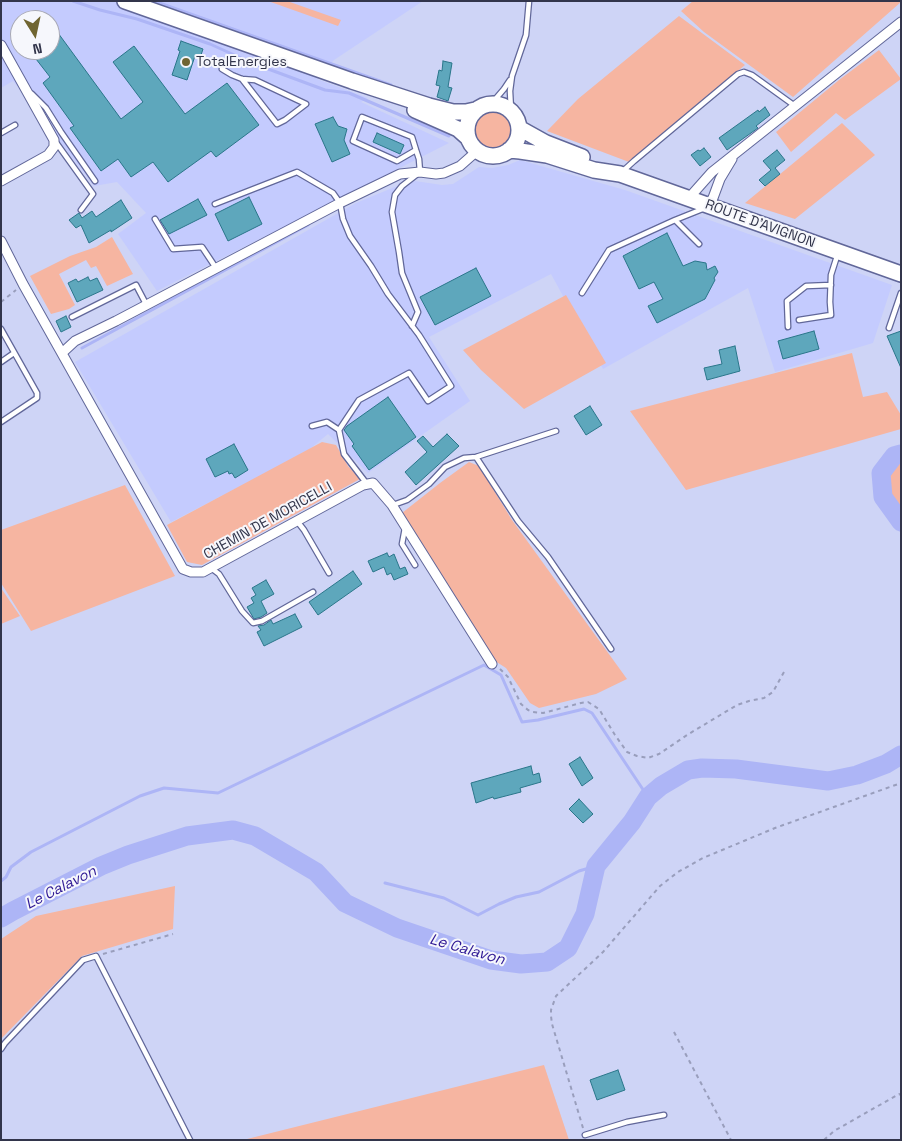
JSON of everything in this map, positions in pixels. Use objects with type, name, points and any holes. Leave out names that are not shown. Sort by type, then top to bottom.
[{"type":"main road","points":[[125,1],[352,81],[453,112],[475,110]]},
{"type":"main road","points":[[352,81],[458,130],[467,137],[477,151],[487,156],[499,156],[516,143],[519,128],[517,118],[511,110],[502,105],[492,103],[480,106],[467,122],[467,137]]},
{"type":"main road","name":"ROUTE D'AVIGNON","points":[[519,128],[541,140],[601,164],[620,174],[901,274]]},
{"type":"main road","name":"ROUTE D'AVIGNON","points":[[509,150],[547,155],[594,170],[620,174]]},
{"type":"street","points":[[688,199],[712,172],[901,22]]},
{"type":"street","points":[[1,181],[48,155],[54,147],[54,140],[2,47]]},
{"type":"street","points":[[62,353],[75,341],[340,203],[400,174],[420,172],[444,173],[460,166],[477,151]]},
{"type":"street","points":[[710,206],[720,179],[735,154]]},
{"type":"street","name":"CHEMIN DE MORICELLI","points":[[1,241],[23,284],[183,569],[191,572],[204,572],[368,484]]},
{"type":"street","points":[[368,484],[373,483],[392,505],[492,664]]},
{"type":"lane","points":[[511,110],[510,91],[512,76],[526,35],[529,1]]},
{"type":"lane","points":[[222,69],[242,79],[255,80],[306,104],[277,124],[242,79]]},
{"type":"lane","points":[[620,174],[738,74],[744,72],[752,74],[795,106]]},
{"type":"lane","points":[[492,103],[512,76]]},
{"type":"lane","points":[[27,89],[46,108],[96,181]]},
{"type":"lane","points":[[412,326],[418,312],[402,273],[392,212],[396,195],[402,186],[420,172],[419,159],[412,137],[362,117],[353,141],[397,161],[416,150]]},
{"type":"lane","points":[[1,132],[15,125]]},
{"type":"lane","points":[[54,140],[92,194],[81,210]]},
{"type":"lane","points":[[215,204],[297,172],[333,194],[340,203],[343,219],[350,236],[451,386],[428,401],[409,373],[359,400],[340,430],[344,454],[368,484]]},
{"type":"lane","points":[[582,293],[610,250],[710,206]]},
{"type":"lane","points":[[155,220],[173,249],[202,247],[216,268]]},
{"type":"lane","points":[[675,220],[699,244]]},
{"type":"lane","points":[[799,320],[831,315],[831,274],[838,252]]},
{"type":"lane","points":[[72,318],[136,285],[146,304]]},
{"type":"lane","points":[[788,327],[787,301],[806,286],[831,285]]},
{"type":"lane","points":[[889,328],[901,293]]},
{"type":"lane","points":[[1,329],[38,398],[1,422]]},
{"type":"lane","points":[[1,362],[14,353]]},
{"type":"lane","points":[[312,426],[327,422],[340,430]]},
{"type":"lane","points":[[392,505],[407,500],[429,484],[445,467],[464,458],[476,457],[556,431]]},
{"type":"lane","points":[[476,457],[518,521],[548,557],[611,649]]},
{"type":"lane","points":[[297,521],[329,573]]},
{"type":"lane","points":[[405,527],[402,544],[414,565]]},
{"type":"lane","points":[[211,568],[219,574],[242,611],[253,623],[262,621],[313,592]]},
{"type":"lane","points":[[1,1049],[84,960],[96,956],[190,1140]]},
{"type":"lane","points":[[585,1135],[627,1122],[664,1115]]},
{"type":"path","points":[[1,302],[23,284]]},
{"type":"path","points":[[492,664],[502,670],[508,677],[521,704],[528,710],[543,713],[588,702],[599,709],[627,752],[648,758],[659,754],[737,705],[764,698],[773,692],[784,672]]},
{"type":"path","points":[[585,1135],[552,1024],[551,1016],[556,996],[603,952],[660,886],[678,872],[703,858],[775,828],[901,783]]},
{"type":"path","points":[[96,956],[173,934]]},
{"type":"path","points":[[674,1032],[731,1140]]},
{"type":"path","points":[[824,1140],[834,1131],[899,1094],[901,1095]]},
{"type":"shaded area","points":[[1,1],[423,1],[334,60],[317,79],[368,98],[361,102],[449,143],[157,291],[118,234],[146,213],[117,182],[94,186],[13,81],[1,88]]},
{"type":"shaded area","points":[[268,1],[287,1],[341,20],[338,26]]},
{"type":"shaded area","points":[[693,1],[901,2],[793,97],[704,32],[681,11]]},
{"type":"shaded area","points":[[679,16],[745,65],[629,162],[547,131],[578,99]]},
{"type":"shaded area","points":[[879,50],[901,79],[845,120],[836,113],[791,152],[776,132]]},
{"type":"shaded area","points":[[489,109],[497,109],[504,112],[510,118],[513,129],[510,140],[504,146],[497,149],[489,149],[482,146],[476,140],[473,133],[473,125],[476,118],[482,112]]},
{"type":"shaded area","points":[[842,123],[875,155],[795,219],[745,203]]},
{"type":"shaded area","points":[[520,160],[625,190],[892,285],[873,343],[775,372],[748,288],[603,369],[551,274],[429,337],[470,401],[368,473],[328,434],[305,453],[171,522],[75,362],[356,203],[402,184],[415,181],[442,185],[453,184],[479,167],[492,168],[508,165]]},
{"type":"shaded area","points":[[112,237],[133,274],[107,286],[96,266],[91,268],[86,260],[59,274],[75,305],[69,309],[51,314],[30,276],[70,256],[96,247]]},
{"type":"shaded area","points":[[566,295],[606,363],[524,409],[481,370],[463,350]]},
{"type":"shaded area","points":[[852,353],[863,397],[887,392],[901,415],[901,429],[686,490],[630,411]]},
{"type":"shaded area","points":[[322,442],[336,445],[348,466],[360,479],[202,565],[187,562],[167,525]]},
{"type":"shaded area","points":[[898,461],[901,461],[901,513],[888,495],[886,476]]},
{"type":"shaded area","points":[[469,462],[479,466],[512,520],[627,679],[596,694],[539,708],[530,703],[506,668],[495,661],[402,513]]},
{"type":"shaded area","points":[[125,485],[175,576],[31,631],[1,583],[1,530]]},
{"type":"shaded area","points":[[1,588],[20,616],[1,624]]},
{"type":"shaded area","points":[[175,886],[173,929],[82,956],[1,1039],[1,939],[36,916]]},
{"type":"shaded area","points":[[544,1065],[569,1140],[243,1140]]},
{"type":"building","points":[[60,36],[121,119],[143,102],[113,62],[134,46],[185,114],[227,83],[259,125],[216,157],[211,151],[168,182],[153,162],[131,177],[118,159],[101,171],[70,128],[74,126],[43,83],[50,77],[37,60],[60,60]]},
{"type":"building","points":[[181,41],[203,49],[200,58],[195,56],[187,80],[172,75],[180,51],[178,50]]},
{"type":"building","points":[[443,61],[452,63],[448,87],[452,88],[448,101],[437,97],[440,86],[436,85],[439,70],[442,71]]},
{"type":"building","points":[[765,107],[770,115],[756,126],[758,128],[727,150],[719,138]]},
{"type":"building","points":[[333,117],[338,126],[347,129],[344,140],[350,154],[332,162],[315,124]]},
{"type":"building","points":[[377,133],[404,145],[400,154],[373,142]]},
{"type":"building","points":[[704,148],[711,157],[700,166],[691,155]]},
{"type":"building","points":[[777,150],[785,160],[775,168],[780,174],[765,186],[759,180],[771,170],[763,161]]},
{"type":"building","points":[[249,197],[262,224],[228,241],[215,214]]},
{"type":"building","points":[[198,199],[207,215],[169,234],[160,220]]},
{"type":"building","points":[[121,200],[132,218],[111,232],[111,230],[89,243],[81,225],[76,228],[69,220],[79,213],[82,218],[92,211],[96,217]]},
{"type":"building","points":[[667,233],[683,266],[695,261],[706,263],[707,270],[715,266],[718,272],[705,299],[657,323],[648,306],[663,299],[654,282],[639,289],[623,256]]},
{"type":"building","points":[[476,268],[491,296],[435,325],[420,297]]},
{"type":"building","points":[[88,277],[90,281],[97,278],[103,290],[77,302],[68,283],[76,279],[78,282]]},
{"type":"building","points":[[66,316],[71,327],[61,332],[56,321]]},
{"type":"building","points":[[814,331],[819,349],[783,359],[778,341]]},
{"type":"building","points":[[901,331],[901,368],[887,336]]},
{"type":"building","points":[[735,346],[740,371],[707,380],[704,368],[722,364],[719,350]]},
{"type":"building","points":[[388,397],[416,437],[369,470],[352,446],[354,444],[344,430]]},
{"type":"building","points":[[590,406],[602,425],[586,435],[574,416]]},
{"type":"building","points":[[447,434],[459,446],[416,485],[405,472],[427,452],[417,441],[423,436],[433,447]]},
{"type":"building","points":[[234,444],[248,470],[235,478],[228,471],[215,477],[206,459]]},
{"type":"building","points":[[387,553],[389,557],[394,554],[400,569],[405,567],[408,574],[394,580],[391,573],[387,575],[384,567],[373,572],[368,561]]},
{"type":"building","points":[[353,571],[362,584],[318,615],[309,602]]},
{"type":"building","points":[[266,580],[274,594],[261,601],[267,613],[254,619],[247,607],[254,603],[251,598],[256,595],[252,588]]},
{"type":"building","points":[[295,614],[302,627],[264,646],[257,632],[261,630],[258,626],[264,625],[271,620],[273,624]]},
{"type":"building","points":[[580,757],[593,778],[582,786],[569,764]]},
{"type":"building","points":[[531,766],[533,775],[539,773],[541,782],[520,788],[521,792],[494,799],[493,797],[476,803],[471,783]]},
{"type":"building","points":[[579,799],[593,814],[583,823],[569,809]]},
{"type":"building","points":[[618,1070],[625,1090],[597,1100],[590,1080]]},
{"type":"waterway","points":[[73,1],[137,19],[210,44],[252,63],[325,90],[349,93],[449,136]]},
{"type":"waterway","points":[[154,1],[391,85]]},
{"type":"waterway","points":[[82,348],[308,225]]},
{"type":"waterway","name":"Le Calavon","points":[[901,454],[894,456],[881,473],[883,497],[901,522]]},
{"type":"waterway","points":[[1,881],[6,877],[11,867],[31,852],[140,796],[164,788],[218,793],[484,665],[501,675],[522,722],[584,709],[592,713],[648,797]]},
{"type":"waterway","name":"Le Calavon","points":[[1,918],[101,866],[128,855],[187,836],[233,830],[255,836],[316,872],[345,903],[397,928],[491,960],[521,964],[547,962],[568,948],[585,914],[596,866],[632,822],[648,797],[661,786],[688,770],[702,768],[736,769],[828,781],[857,775],[886,764],[901,755]]},
{"type":"waterway","points":[[385,883],[444,898],[478,915],[516,897],[539,892],[579,871],[596,866]]},
{"type":"place","name":"TotalEnergies","points":[[186,62]]}]
